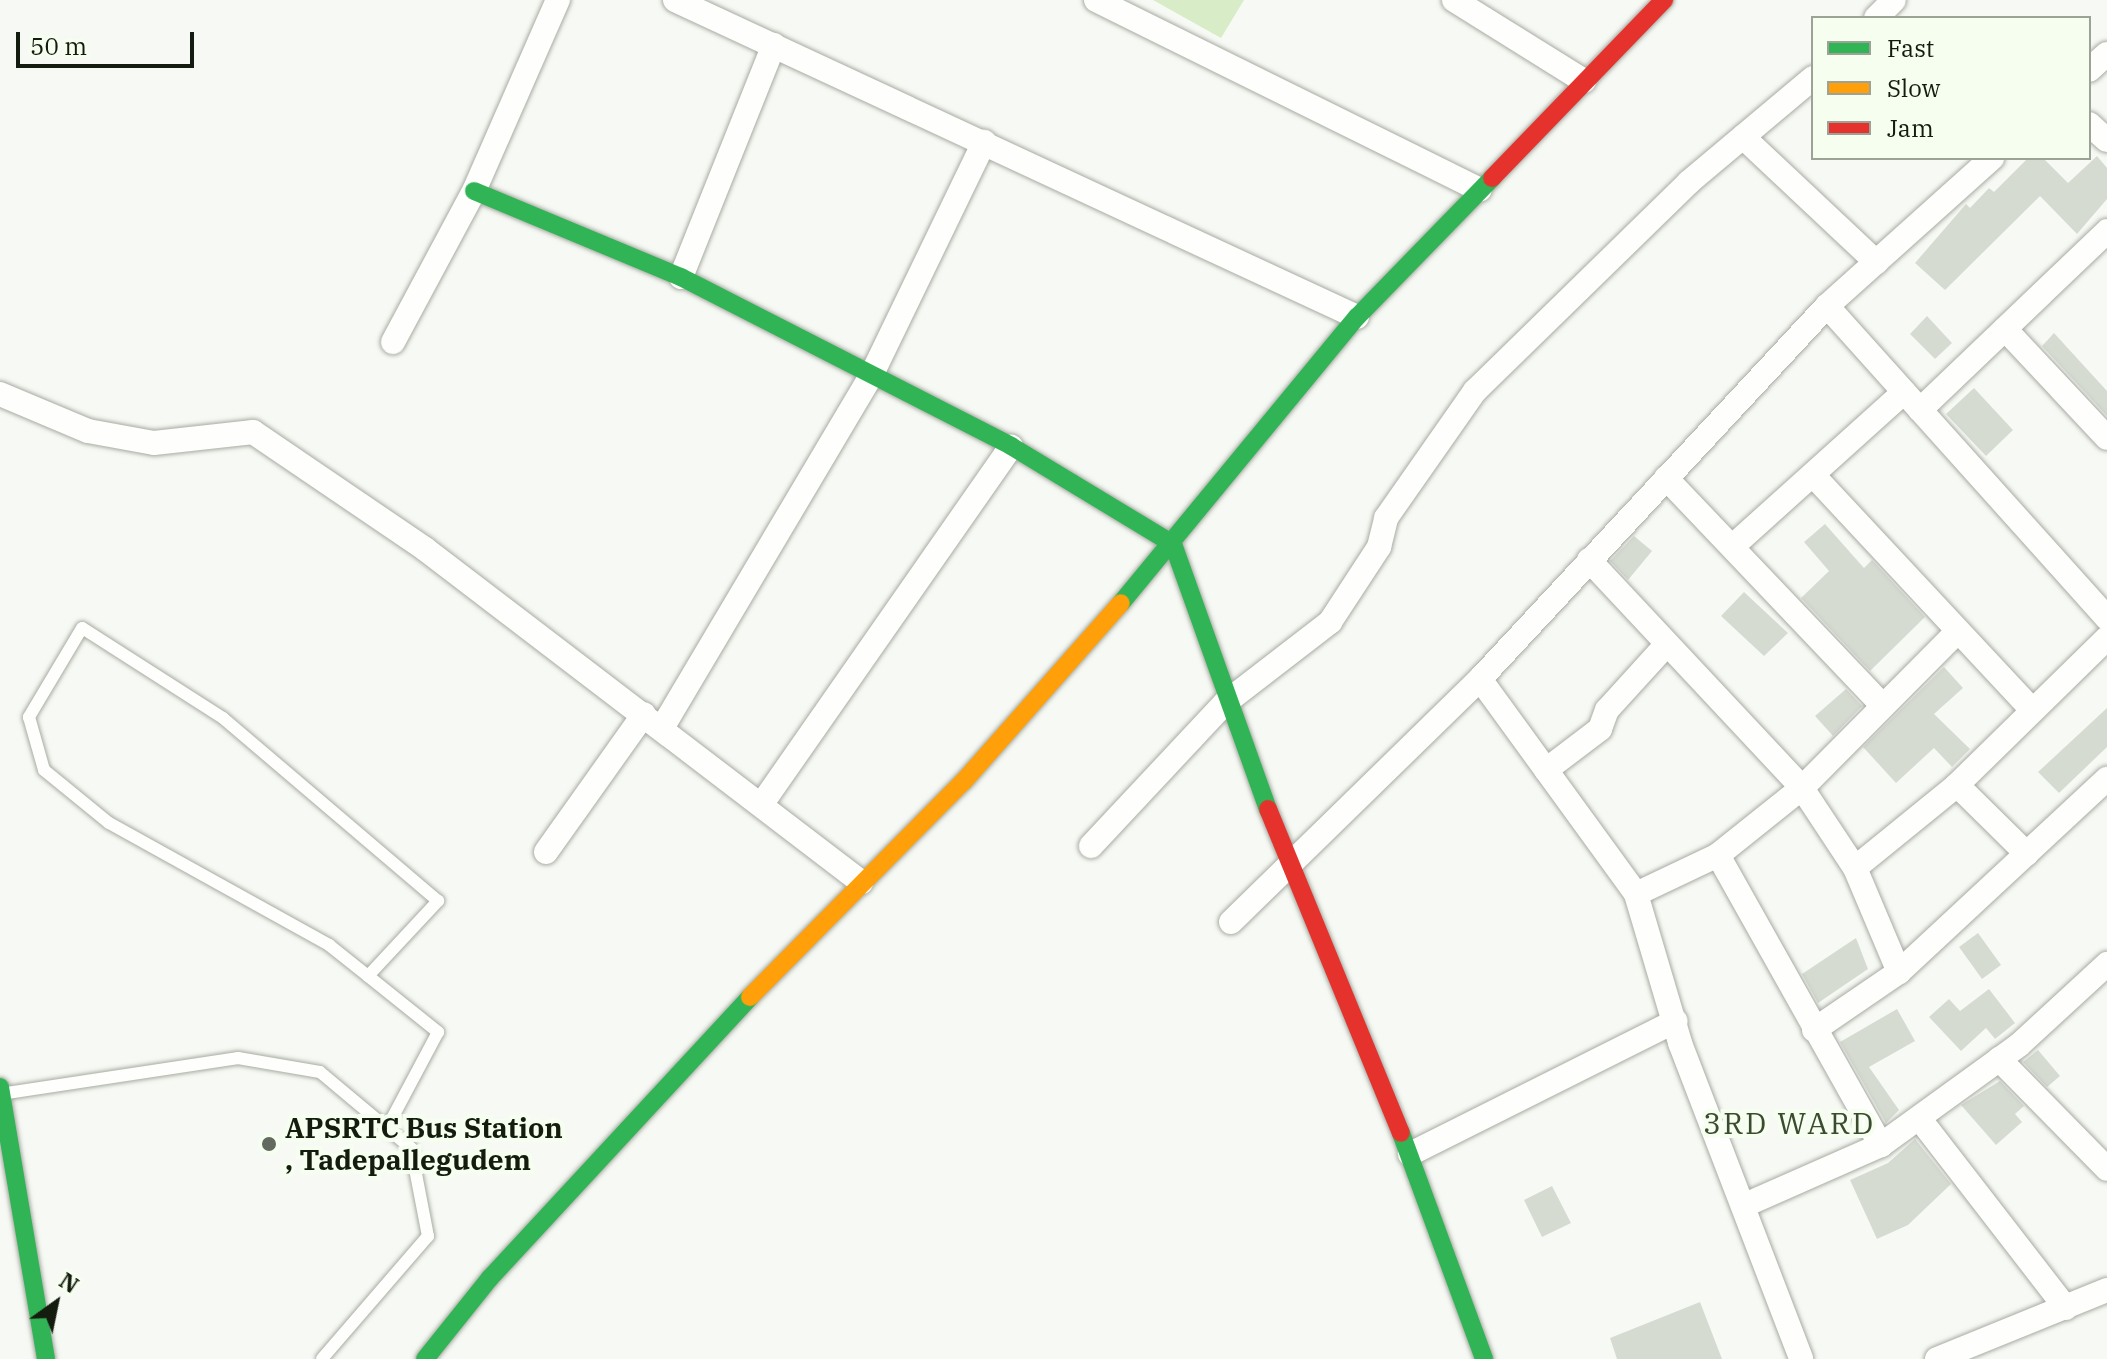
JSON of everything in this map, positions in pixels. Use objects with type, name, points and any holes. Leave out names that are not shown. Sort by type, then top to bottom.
[{"type":"street","points":[[393,342],[474,191],[558,0]]},
{"type":"street","points":[[675,0],[712,7],[774,45],[1357,317]]},
{"type":"street","points":[[1096,0],[1480,190]]},
{"type":"street","points":[[1454,0],[1584,81]]},
{"type":"street","points":[[425,1359],[490,1278],[861,882],[964,781],[1173,544],[1357,317],[1664,0]]},
{"type":"street","points":[[1878,16],[1894,0]]},
{"type":"street","points":[[681,277],[774,45]]},
{"type":"street","points":[[2091,68],[2107,54]]},
{"type":"street","points":[[1091,846],[1225,703],[1330,622],[1379,547],[1386,518],[1475,391],[1743,137],[1811,80]]},
{"type":"street","points":[[2091,126],[2107,140]]},
{"type":"street","points":[[1743,137],[1876,262]]},
{"type":"street","points":[[546,852],[653,721],[872,374],[984,142]]},
{"type":"street","points":[[1231,922],[1286,863],[1480,679],[1827,306],[1990,160]]},
{"type":"street","points":[[474,191],[681,277],[1011,446],[1173,544],[1225,703],[1286,863],[1410,1154],[1484,1359]]},
{"type":"street","points":[[1920,410],[2107,231]]},
{"type":"street","points":[[1827,306],[2107,618]]},
{"type":"street","points":[[2005,329],[2107,438]]},
{"type":"street","points":[[1733,546],[1904,392]]},
{"type":"street","points":[[0,394],[88,431],[154,443],[253,432],[319,472],[653,721],[861,882]]},
{"type":"street","points":[[761,805],[1011,446]]},
{"type":"street","points":[[1813,475],[2031,709]]},
{"type":"street","points":[[1666,478],[1882,705]]},
{"type":"street","points":[[1589,560],[1802,788],[1855,868],[1899,972]]},
{"type":"street","points":[[1636,894],[1718,855],[1802,788],[1958,631]]},
{"type":"street","points":[[1855,868],[1957,785],[2031,709],[2107,638]]},
{"type":"street","points":[[1546,770],[1600,729],[1607,710],[1667,644]]},
{"type":"street","points":[[1480,679],[1636,894],[1676,1021],[1801,1359]]},
{"type":"street","points":[[1814,1030],[1899,972],[2107,779]]},
{"type":"street","points":[[1957,785],[2027,854]]},
{"type":"street","points":[[1718,855],[1881,1145]]},
{"type":"street","points":[[1745,1205],[1881,1145],[1999,1059],[2107,964]]},
{"type":"street","points":[[1410,1154],[1676,1021]]},
{"type":"street","points":[[1999,1059],[2107,1169]]},
{"type":"street","points":[[0,1092],[46,1359]]},
{"type":"street","points":[[1919,1118],[2066,1308]]},
{"type":"street","points":[[1937,1359],[2107,1290]]},
{"type":"lane","points":[[368,976],[438,901],[223,718],[82,628],[29,717],[44,770],[109,823],[329,945],[438,1032],[387,1128]]},
{"type":"lane","points":[[0,1092],[238,1058],[320,1072],[411,1148],[428,1236],[322,1359]]},
{"type":"green space","points":[[1153,0],[1244,0],[1221,38]]},
{"type":"building","points":[[2097,156],[2107,168],[2107,199],[2077,234],[2040,196],[1945,290],[1915,263],[1966,204],[1970,208],[1989,188],[1994,192],[2026,160],[2045,160],[2068,183]]},
{"type":"building","points":[[1927,316],[1952,343],[1935,359],[1910,334]]},
{"type":"building","points":[[2054,333],[2107,391],[2107,416],[2042,346]]},
{"type":"building","points":[[1974,388],[2013,430],[1986,456],[1946,414]]},
{"type":"building","points":[[1825,524],[1864,568],[1872,560],[1925,617],[1870,671],[1801,598],[1829,571],[1804,542]]},
{"type":"building","points":[[1634,536],[1652,551],[1628,580],[1610,561]]},
{"type":"building","points":[[1744,592],[1788,633],[1764,656],[1721,616]]},
{"type":"building","points":[[1944,667],[1963,688],[1934,714],[1970,749],[1952,767],[1934,748],[1896,783],[1863,747]]},
{"type":"building","points":[[1846,689],[1862,706],[1833,736],[1815,716]]},
{"type":"building","points":[[2107,708],[2107,747],[2059,793],[2038,772]]},
{"type":"building","points":[[1978,933],[2001,965],[1982,979],[1959,947]]},
{"type":"building","points":[[1856,938],[1868,969],[1818,1003],[1802,974]]},
{"type":"building","points":[[1989,989],[2015,1023],[1995,1039],[1986,1028],[1961,1051],[1929,1017],[1949,999],[1960,1011]]},
{"type":"building","points":[[1897,1009],[1915,1041],[1869,1067],[1899,1110],[1886,1123],[1840,1042]]},
{"type":"building","points":[[2038,1050],[2060,1076],[2047,1087],[2023,1062]]},
{"type":"building","points":[[2000,1081],[2024,1106],[2015,1114],[2022,1122],[1996,1145],[1961,1105]]},
{"type":"building","points":[[1915,1139],[1951,1184],[1908,1225],[1877,1239],[1850,1180],[1888,1163]]},
{"type":"building","points":[[1552,1186],[1571,1223],[1542,1237],[1524,1200]]},
{"type":"building","points":[[1700,1302],[1722,1359],[1617,1359],[1610,1338]]},
{"type":"traffic: fast","points":[[1121,603],[1357,317],[1492,178]]},
{"type":"traffic: fast","points":[[474,191],[681,277],[1011,446],[1173,544],[1268,809]]},
{"type":"traffic: fast","points":[[425,1359],[490,1278],[750,997]]},
{"type":"traffic: fast","points":[[0,1087],[46,1359]]},
{"type":"traffic: fast","points":[[1401,1133],[1484,1359]]},
{"type":"traffic: slow","points":[[750,997],[964,781],[1121,603]]},
{"type":"traffic: jam","points":[[1492,178],[1664,0]]},
{"type":"traffic: jam","points":[[1268,809],[1401,1133]]},
{"type":"place","name":"APSRTC Bus Station , Tadepallegudem","points":[[269,1144]]},
{"type":"district","name":"3RD WARD","points":[[1789,1123]]}]
